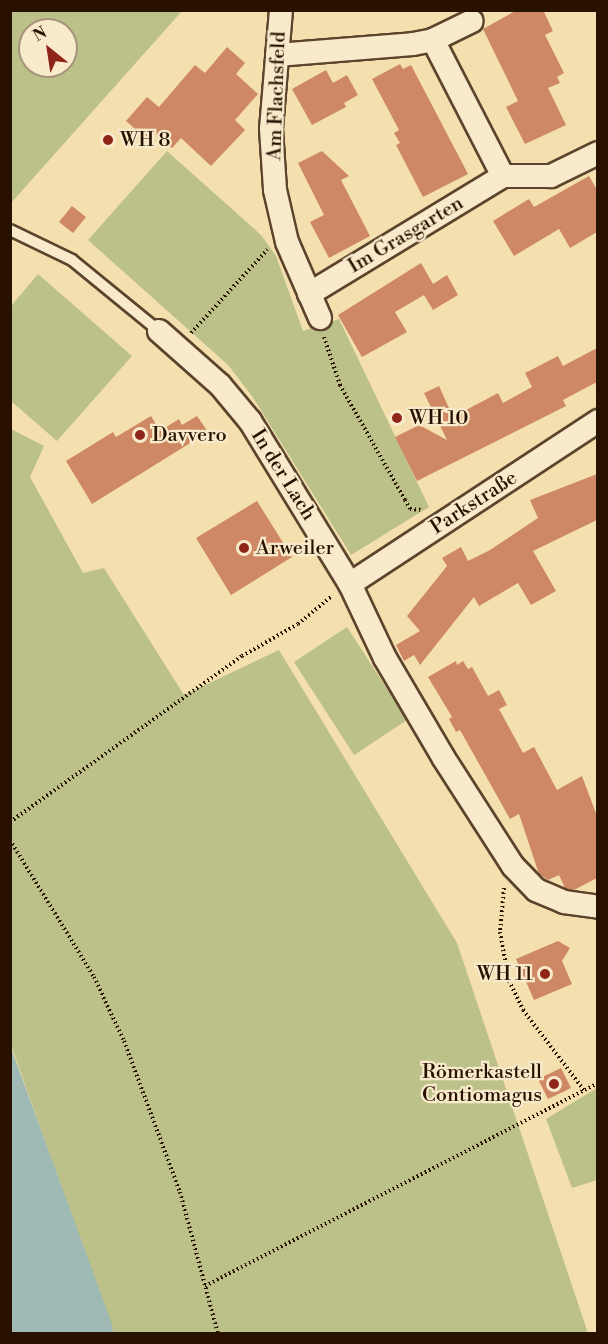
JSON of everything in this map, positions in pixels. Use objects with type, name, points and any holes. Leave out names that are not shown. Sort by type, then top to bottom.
[{"type":"street","name":"Am Flachsfeld","points":[[281,10],[271,129],[275,190],[287,242],[320,318]]},
{"type":"street","points":[[277,55],[434,40],[472,21]]},
{"type":"street","points":[[434,40],[503,176],[551,176],[597,153]]},
{"type":"street","name":"Im Grasgarten","points":[[309,294],[503,176]]},
{"type":"street","name":"In der Lach","points":[[159,331],[220,385],[250,421],[350,584],[386,658],[437,747],[513,866],[536,890],[564,902],[597,907]]},
{"type":"street","name":"Parkstraße","points":[[350,584],[597,421]]},
{"type":"lane","name":"In der Lach","points":[[10,230],[72,260],[159,331]]},
{"type":"path","points":[[193,331],[267,250],[287,242]]},
{"type":"path","points":[[320,318],[340,385],[410,509],[423,510],[436,528]]},
{"type":"path","points":[[10,822],[242,656],[298,624],[350,584]]},
{"type":"path","points":[[10,840],[94,977],[124,1041],[180,1192],[218,1334]]},
{"type":"path","points":[[513,866],[504,889],[500,932],[509,981],[523,1010],[584,1090]]},
{"type":"path","points":[[206,1286],[597,1083]]},
{"type":"green space","points":[[11,10],[182,11],[11,203]]},
{"type":"green space","points":[[167,151],[261,235],[276,256],[303,331],[339,319],[429,507],[351,555],[252,396],[228,365],[88,240]]},
{"type":"green space","points":[[38,274],[132,356],[57,441],[11,401],[11,306]]},
{"type":"green space","points":[[11,429],[44,446],[30,477],[83,573],[104,568],[184,695],[279,650],[457,943],[588,1333],[113,1333],[11,1045]]},
{"type":"green space","points":[[347,627],[407,720],[354,755],[294,662]]},
{"type":"green space","points":[[597,1088],[597,1180],[572,1188],[546,1119]]},
{"type":"water","points":[[10,1045],[112,1324],[113,1333],[11,1333]]},
{"type":"building","points":[[517,10],[543,10],[553,31],[545,35],[564,73],[557,77],[560,83],[548,88],[566,125],[525,144],[506,107],[518,101],[483,29]]},
{"type":"building","points":[[227,47],[245,63],[236,74],[258,94],[235,120],[245,130],[211,166],[181,138],[172,148],[156,133],[149,141],[126,121],[147,97],[159,107],[195,65],[205,73]]},
{"type":"building","points":[[400,64],[403,69],[411,65],[468,174],[423,197],[396,145],[400,143],[394,133],[399,130],[372,79]]},
{"type":"building","points":[[326,70],[333,83],[347,75],[358,95],[344,103],[346,107],[312,125],[292,89]]},
{"type":"building","points":[[322,151],[349,176],[341,180],[370,236],[329,258],[310,222],[324,215],[298,163]]},
{"type":"building","points":[[589,176],[597,190],[597,232],[570,248],[559,229],[514,256],[493,221],[529,199],[534,207]]},
{"type":"building","points":[[72,206],[86,217],[73,233],[59,222]]},
{"type":"building","points":[[421,263],[433,284],[447,275],[458,295],[433,310],[424,295],[395,312],[407,332],[362,357],[338,315]]},
{"type":"building","points":[[597,348],[597,382],[563,400],[566,406],[417,481],[395,437],[419,425],[447,440],[424,393],[439,386],[453,417],[498,393],[503,403],[532,387],[525,373],[558,356],[563,366]]},
{"type":"building","points":[[151,416],[160,431],[179,419],[182,425],[197,416],[208,432],[92,504],[66,461],[113,432],[116,437]]},
{"type":"building","points":[[597,474],[597,520],[533,551],[556,591],[531,605],[518,583],[479,606],[474,597],[420,665],[414,655],[404,661],[396,645],[420,631],[407,616],[447,566],[442,558],[461,547],[468,561],[490,550],[538,518],[530,500]]},
{"type":"building","name":"Arweiler","points":[[257,501],[292,557],[231,595],[196,538]]},
{"type":"building","points":[[456,661],[457,665],[463,661],[468,669],[472,667],[488,696],[499,690],[507,705],[499,709],[523,753],[534,747],[557,790],[582,776],[597,816],[597,878],[574,890],[565,888],[559,875],[548,880],[539,874],[519,814],[510,819],[460,730],[456,732],[449,719],[452,717],[428,677]]},
{"type":"building","name":"WH 11","points":[[558,941],[570,948],[562,961],[572,984],[534,1000],[516,959]]},
{"type":"building","points":[[561,1068],[571,1088],[548,1099],[538,1079]]},
{"type":"place","name":"WH 8","points":[[108,140]]},
{"type":"place","name":"WH 10","points":[[397,418]]},
{"type":"place","name":"Davvero","points":[[140,435]]},
{"type":"place","name":"Arweiler","points":[[244,548]]},
{"type":"place","name":"WH 11","points":[[545,974]]},
{"type":"place","name":"Römerkastell Contiomagus","points":[[554,1084]]}]
